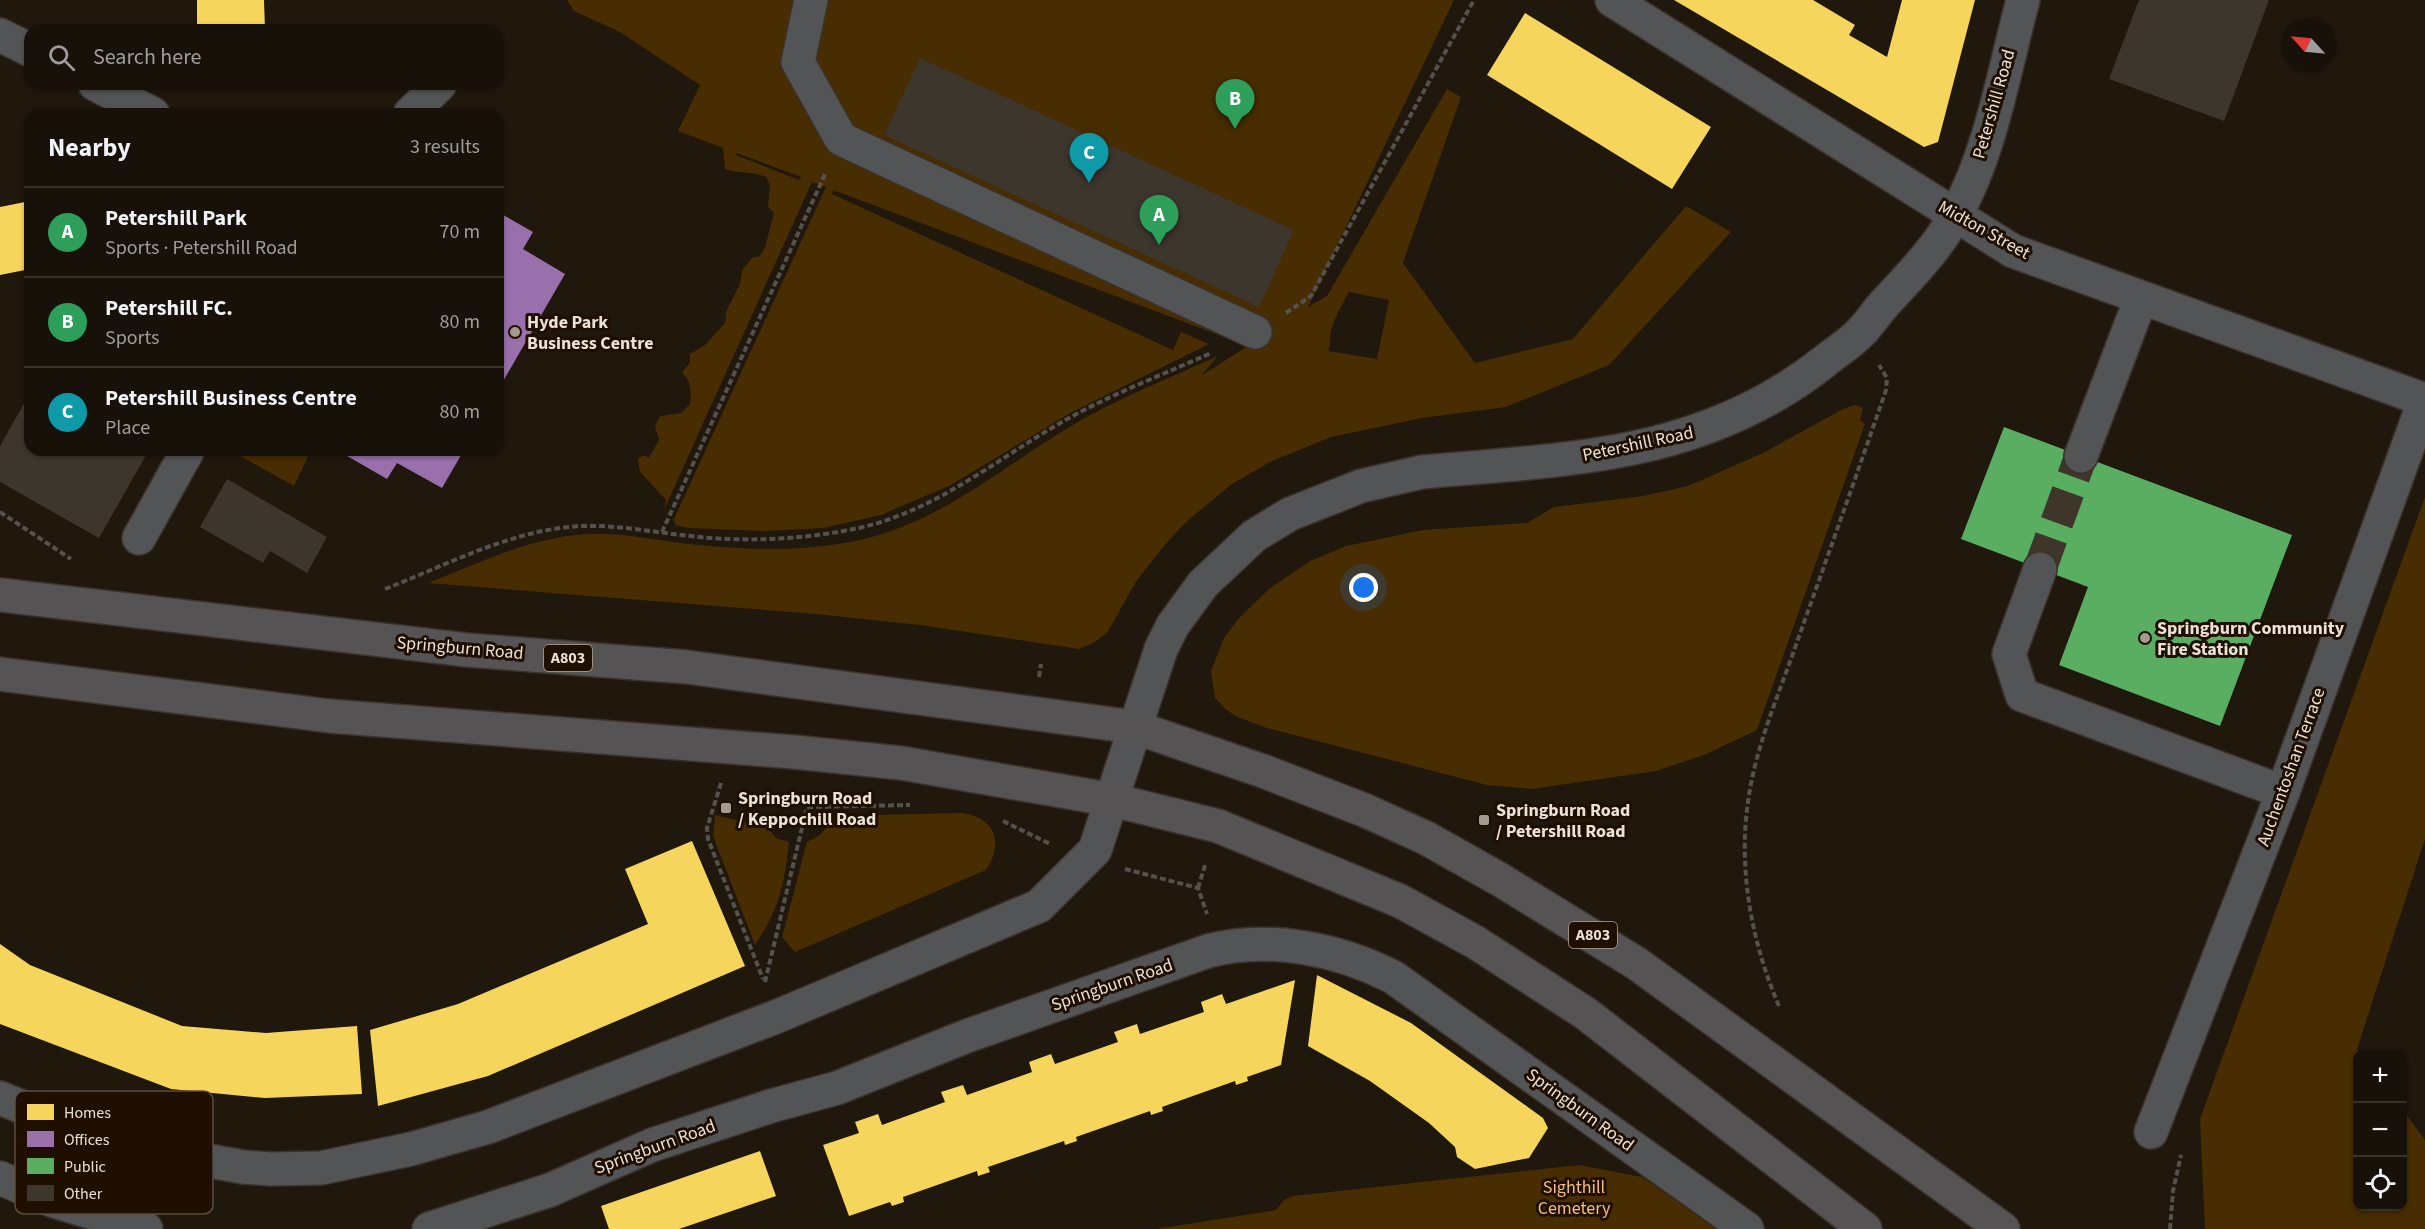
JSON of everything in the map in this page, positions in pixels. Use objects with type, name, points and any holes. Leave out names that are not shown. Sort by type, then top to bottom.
[{"type":"main road","name":"Springburn Road","points":[[0,595],[410,644],[687,667],[1031,715],[1134,727],[1263,771],[1364,810],[1426,838],[1499,879],[1576,924],[1655,976],[2003,1229]]},
{"type":"main road","points":[[0,674],[329,716],[732,747],[901,763],[1113,800],[1218,826],[1400,901],[1465,936],[1585,1013],[1865,1229]]},
{"type":"street","points":[[811,0],[798,62],[841,139],[1255,332]]},
{"type":"street","name":"Midton Street","points":[[1612,0],[2013,251],[2425,400]]},
{"type":"street","name":"Petershill Road","points":[[1134,727],[1161,649],[1188,603],[1235,552],[1290,514],[1361,486],[1412,474],[1607,454],[1706,429],[1755,408],[1805,377],[1860,333],[1926,260],[1955,216],[1984,144],[2023,0]]},
{"type":"street","points":[[0,35],[24,47]]},
{"type":"street","points":[[107,90],[141,108]]},
{"type":"street","points":[[416,108],[434,90]]},
{"type":"street","points":[[2082,456],[2141,298]]},
{"type":"street","name":"Auchentoshan Terrace","points":[[2151,1132],[2283,792],[2425,400]]},
{"type":"street","points":[[139,538],[185,456]]},
{"type":"street","points":[[2040,569],[2009,654],[2022,695],[2283,792]]},
{"type":"street","points":[[213,1162],[272,1170],[321,1168],[411,1149],[488,1128],[778,1016],[1039,906],[1095,850],[1113,800],[1134,727]]},
{"type":"street","name":"Springburn Road","points":[[429,1229],[550,1190],[652,1145],[771,1106],[837,1088],[967,1036],[1208,951],[1252,945],[1300,947],[1346,957],[1393,977],[1746,1229]]},
{"type":"street","points":[[0,1098],[15,1104]]},
{"type":"street","points":[[0,1178],[15,1184]]},
{"type":"street","points":[[97,1214],[146,1229]]},
{"type":"path","points":[[385,589],[539,532],[570,527],[602,526],[683,536],[771,538],[841,531],[885,521],[923,506],[951,491],[1063,421],[1255,332],[1311,296],[1474,0]]},
{"type":"path","points":[[662,532],[841,139]]},
{"type":"path","points":[[1779,1006],[1758,948],[1750,904],[1746,849],[1748,802],[1763,739],[1886,390],[1887,378],[1860,333]]},
{"type":"path","points":[[0,512],[71,559]]},
{"type":"path","points":[[1031,715],[1041,663]]},
{"type":"path","points":[[732,747],[707,828],[708,839],[778,1016]]},
{"type":"path","points":[[764,980],[807,807],[913,805]]},
{"type":"path","points":[[2151,1132],[2183,1149],[2173,1191],[2170,1229]]},
{"type":"green space","points":[[567,0],[1454,0],[1308,307],[1327,296],[1447,89],[1461,97],[1403,263],[1475,363],[1573,339],[1686,206],[1731,232],[1609,365],[1506,407],[1422,418],[1331,437],[1270,462],[1232,484],[1186,522],[1168,541],[1137,580],[1107,633],[1079,649],[920,625],[816,614],[428,583],[491,557],[534,543],[579,535],[620,535],[697,545],[767,549],[837,544],[889,532],[942,508],[1066,429],[1103,409],[1218,356],[1202,375],[1248,346],[833,190],[832,194],[1173,350],[1181,332],[1209,344],[1072,412],[951,485],[881,515],[823,528],[765,531],[689,528],[675,525],[674,519],[826,187],[812,182],[664,510],[666,500],[640,472],[638,459],[643,455],[649,458],[659,440],[655,426],[660,416],[681,413],[690,404],[689,383],[682,373],[690,362],[690,354],[705,345],[725,323],[726,312],[740,284],[742,270],[752,258],[760,256],[765,247],[774,213],[768,207],[770,185],[766,177],[761,175],[725,169],[723,148],[678,131],[700,85],[620,32],[574,11]],"holes":[[[737,153],[801,177],[801,178],[799,180],[736,155]],[[1349,292],[1389,300],[1377,359],[1328,351],[1332,327]]]},
{"type":"green space","points":[[1855,405],[1863,408],[1860,420],[1865,424],[1757,730],[1704,755],[1656,771],[1531,789],[1487,785],[1267,728],[1226,710],[1215,698],[1211,671],[1224,638],[1238,619],[1269,589],[1310,561],[1346,546],[1423,530],[1527,523],[1554,507],[1643,496],[1688,486],[1763,453],[1843,409]]},
{"type":"green space","points":[[240,456],[308,456],[294,486]]},
{"type":"green space","points":[[2425,497],[2425,839],[2357,1049],[2353,1049],[2353,1211],[2407,1211],[2407,1115],[2425,1140],[2425,1229],[2205,1229],[2200,1119]]},
{"type":"green space","points":[[962,813],[983,820],[994,833],[995,850],[986,870],[795,952],[782,937],[807,842],[820,835],[836,816]]},
{"type":"green space","points":[[715,815],[768,828],[776,838],[789,842],[780,896],[755,945],[713,836]]},
{"type":"green space","name":"Sighthill Cemetery","points":[[1579,1165],[1642,1177],[1716,1229],[1156,1229],[1276,1210],[1284,1200],[1293,1196]]},
{"type":"building: Homes","points":[[197,0],[264,0],[265,24],[197,24]]},
{"type":"building: Homes","points":[[1674,0],[1813,0],[1855,25],[1849,35],[1887,57],[1902,0],[1975,0],[1938,142],[1924,147]]},
{"type":"building: Homes","points":[[1525,13],[1711,127],[1672,189],[1487,75]]},
{"type":"building: Homes","points":[[24,202],[24,270],[0,275],[0,207]]},
{"type":"building: Homes","points":[[692,841],[745,966],[488,1076],[378,1106],[370,1030],[458,1004],[648,924],[625,869]]},
{"type":"building: Homes","points":[[0,944],[30,965],[182,1026],[266,1033],[357,1026],[362,1094],[265,1098],[213,1093],[213,1091],[171,1089],[0,1024]]},
{"type":"building: Homes","points":[[1317,975],[1411,1023],[1543,1118],[1548,1128],[1529,1158],[1475,1169],[1457,1157],[1455,1147],[1429,1123],[1370,1081],[1308,1046]]},
{"type":"building: Homes","points":[[1295,980],[1281,1065],[1247,1077],[1248,1081],[1236,1085],[1235,1081],[1162,1107],[1163,1111],[1151,1115],[1150,1111],[1076,1137],[1077,1141],[1065,1145],[1064,1141],[988,1167],[990,1172],[978,1176],[977,1171],[903,1197],[904,1202],[892,1206],[890,1202],[849,1216],[823,1145],[859,1133],[855,1122],[878,1114],[882,1125],[945,1102],[941,1092],[963,1085],[967,1095],[1032,1072],[1029,1062],[1051,1054],[1055,1064],[1118,1042],[1114,1032],[1137,1024],[1140,1034],[1204,1012],[1201,1002],[1222,994],[1226,1004]]},
{"type":"building: Homes","points":[[760,1151],[776,1196],[679,1229],[609,1229],[601,1206]]},
{"type":"building: Offices","name":"Hyde Park Business Centre","points":[[504,215],[533,232],[523,249],[565,274],[504,380]]},
{"type":"building: Offices","points":[[347,456],[461,456],[442,488],[397,463],[387,479]]},
{"type":"building: Public","points":[[2004,427],[2292,535],[2220,726],[2059,665],[2088,587],[1961,539]]},
{"type":"building: Other","points":[[2139,0],[2269,0],[2224,121],[2109,79]]},
{"type":"building: Other","points":[[920,58],[1294,230],[1259,307],[884,135]]},
{"type":"building: Other","points":[[24,404],[24,456],[146,456],[99,538],[0,482],[0,446]]},
{"type":"building: Other","points":[[227,479],[327,537],[307,573],[270,551],[263,563],[200,527]]},
{"type":"tunnel","points":[[2040,569],[2081,456]]},
{"type":"place","name":"Petershill FC.","points":[[1235,129]]},
{"type":"place","name":"Petershill Business Centre","points":[[1089,183]]},
{"type":"place","name":"Petershill Park","points":[[1159,245]]},
{"type":"place","name":"Hyde Park Business Centre","points":[[515,332]]},
{"type":"place","name":"Springburn Community Fire Station","points":[[2145,638]]},
{"type":"place","name":"Springburn Road / Keppochill Road","points":[[726,808]]},
{"type":"place","name":"Springburn Road / Petershill Road","points":[[1484,820]]}]
